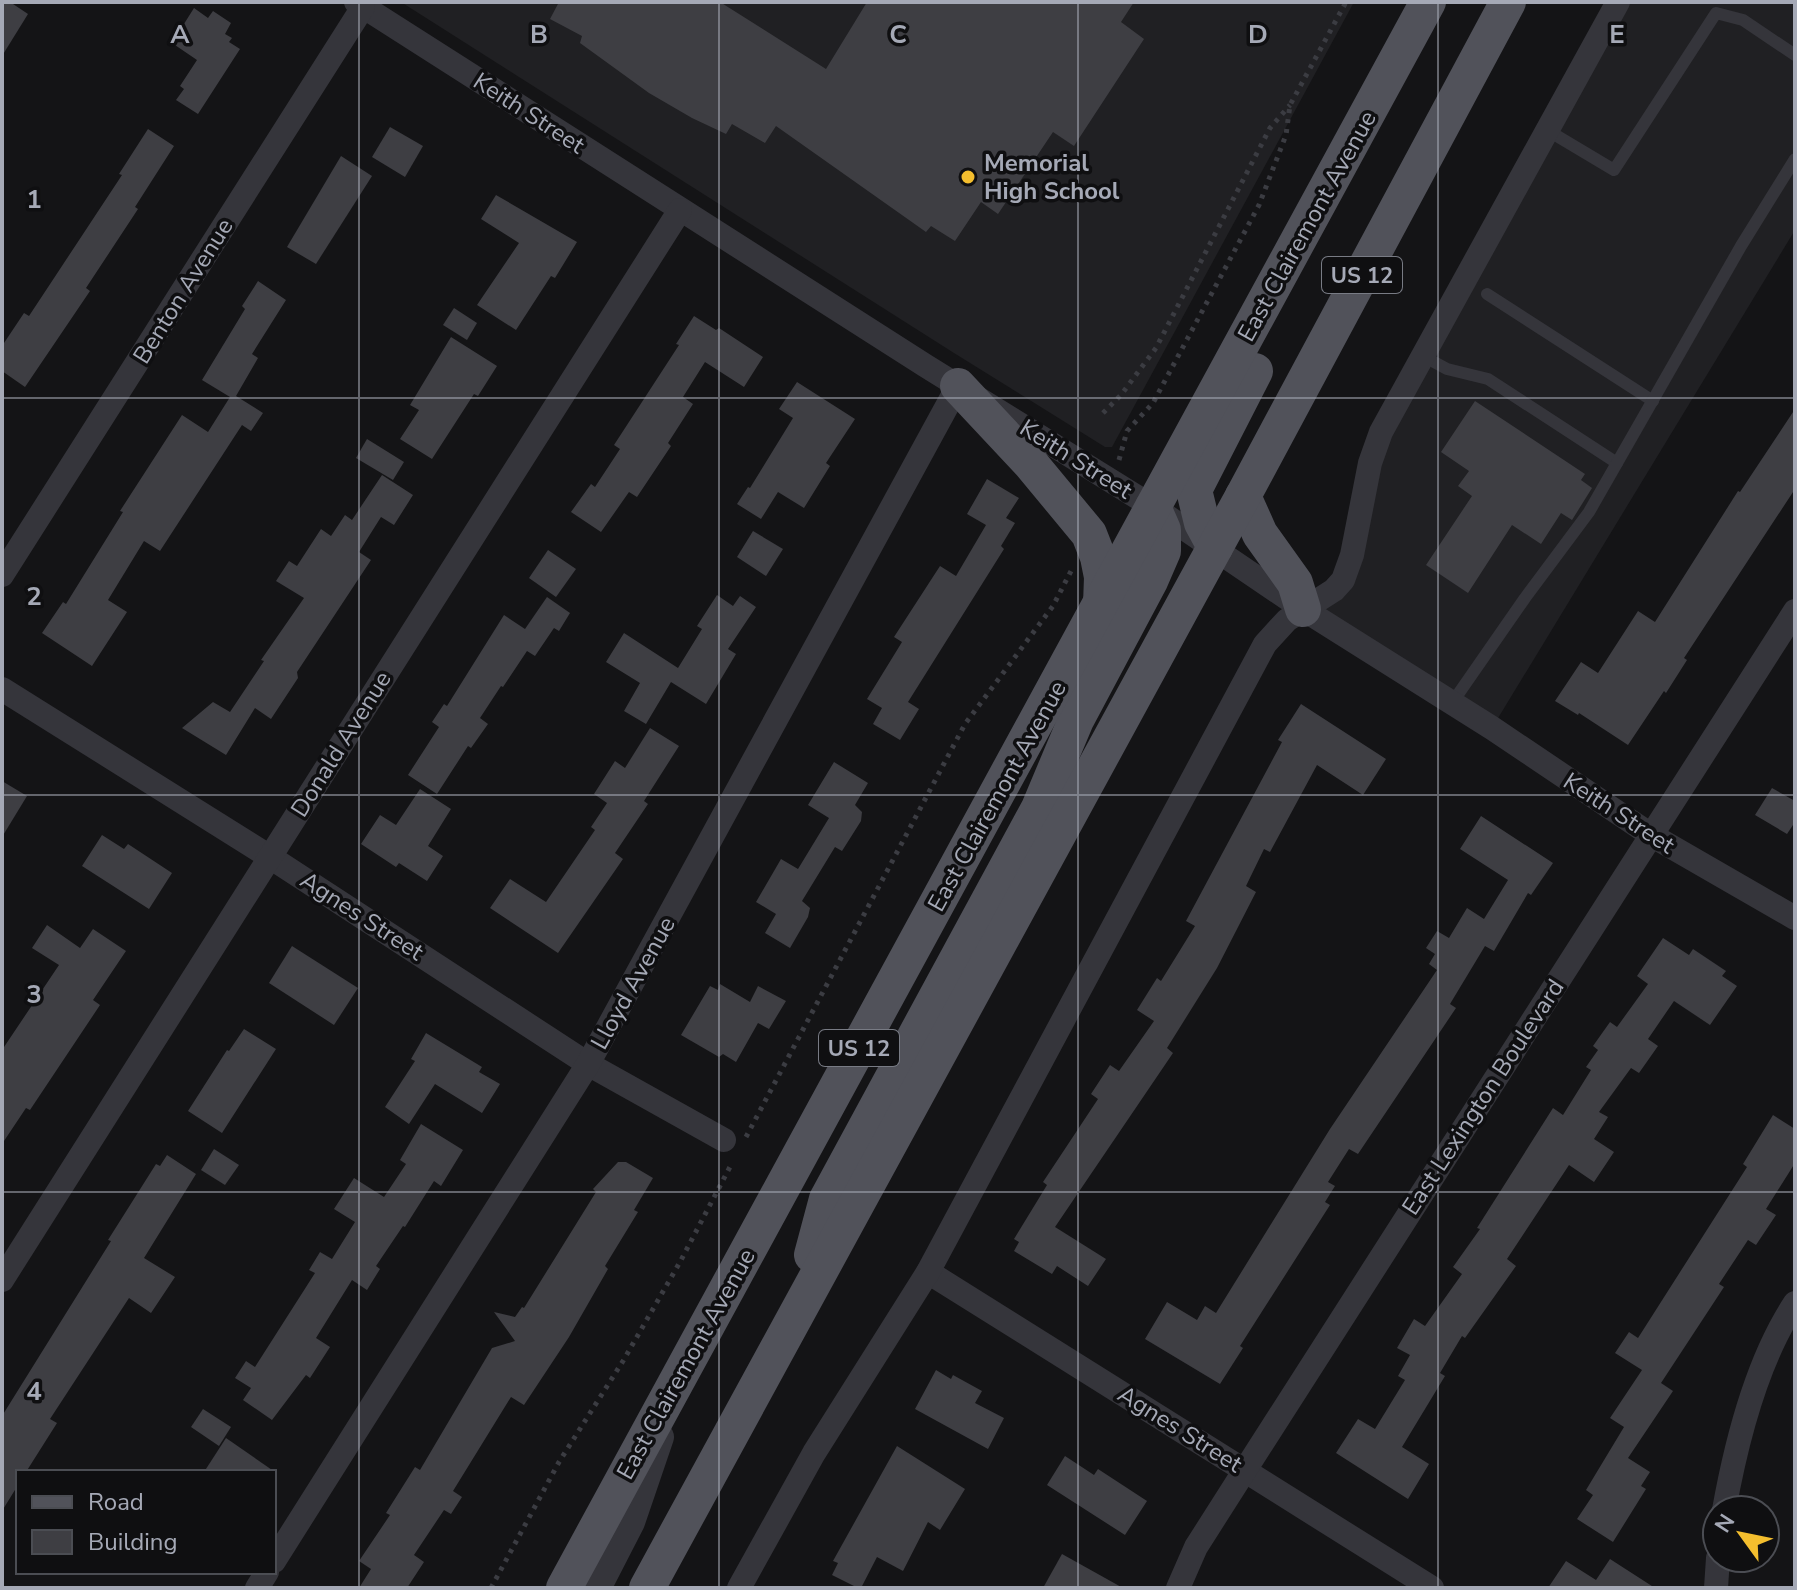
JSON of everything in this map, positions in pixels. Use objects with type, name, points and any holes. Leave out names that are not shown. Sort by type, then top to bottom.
[{"type":"main road","name":"East Clairemont Avenue","points":[[564,1588],[1428,2]]},
{"type":"main road","name":"US 12","points":[[647,1588],[1243,496],[1508,2]]},
{"type":"main road","points":[[1215,547],[1202,523],[1194,490],[1326,230],[1354,140]]},
{"type":"main road","points":[[958,386],[1031,464],[1089,534],[1102,577],[1101,605]]},
{"type":"main road","points":[[1243,496],[1260,534],[1295,583],[1303,609]]},
{"type":"main road","points":[[797,1310],[827,1199],[1039,808],[1076,720],[1163,551],[1163,530],[1153,507]]},
{"type":"street","points":[[739,1588],[814,1453],[928,1272],[1265,644],[1287,620],[1334,590],[1348,568],[1375,447],[1618,2]]},
{"type":"street","name":"Keith Street","points":[[360,4],[680,210],[1153,507],[1303,609],[1651,835],[1795,918]]},
{"type":"street","name":"Benton Avenue","points":[[2,575],[360,4]]},
{"type":"street","name":"Donald Avenue","points":[[2,1280],[680,210]]},
{"type":"street","name":"Lloyd Avenue","points":[[276,1558],[588,1064],[958,386]]},
{"type":"street","name":"East Lexington Boulevard","points":[[1178,1588],[1196,1547],[1795,611]]},
{"type":"street","name":"Agnes Street","points":[[2,689],[270,857],[588,1064],[733,1148]]},
{"type":"street","name":"Agnes Street","points":[[928,1272],[1432,1588]]},
{"type":"street","points":[[1727,1494],[1733,1459],[1754,1389],[1795,1303]]},
{"type":"street","points":[[596,1588],[630,1522],[682,1370]]},
{"type":"lane","points":[[1547,130],[1614,170],[1716,13],[1743,20],[1795,55]]},
{"type":"lane","points":[[1452,703],[1589,512],[1741,246],[1795,159]]},
{"type":"lane","points":[[1487,294],[1653,401]]},
{"type":"lane","points":[[1423,356],[1447,369],[1488,379],[1617,463]]},
{"type":"path","points":[[1103,413],[1121,395],[1156,348],[1270,128],[1290,105],[1346,2]]},
{"type":"path","points":[[1114,483],[1127,431],[1153,403],[1259,205],[1282,146],[1290,105]]},
{"type":"path","points":[[491,1588],[559,1462],[644,1324],[733,1148],[965,724],[1053,606],[1089,534]]},
{"type":"shaded area","name":"Memorial High School","points":[[401,2],[1354,2],[1112,447],[1105,447]]},
{"type":"shaded area","points":[[1618,2],[1795,2],[1795,230],[1492,728],[1303,609],[1334,590],[1370,463]]},
{"type":"building","points":[[2,2],[10,2],[28,14],[2,56]]},
{"type":"building","name":"Memorial High School","points":[[559,2],[720,2],[826,69],[867,2],[1134,2],[1121,22],[1144,39],[1074,146],[1053,132],[998,214],[981,202],[955,241],[931,226],[926,232],[776,126],[765,143],[732,124],[726,134],[649,93],[580,43],[582,36],[550,19]]},
{"type":"building","points":[[194,8],[208,18],[213,11],[231,23],[225,34],[232,38],[229,42],[240,49],[198,114],[176,100],[184,89],[180,86],[197,60],[172,43]]},
{"type":"building","points":[[390,127],[423,146],[405,177],[372,157]]},
{"type":"building","points":[[148,129],[174,146],[135,207],[138,209],[86,288],[90,291],[25,387],[2,371],[2,346],[24,313],[29,316],[122,175],[119,174]]},
{"type":"building","points":[[341,156],[372,176],[316,264],[287,247]]},
{"type":"building","points":[[496,195],[577,242],[555,278],[551,276],[516,330],[477,305],[519,243],[481,219]]},
{"type":"building","points":[[258,281],[286,300],[252,354],[258,358],[236,396],[263,413],[251,431],[242,425],[160,551],[144,541],[108,600],[127,612],[92,666],[42,633],[63,602],[66,604],[123,512],[120,511],[182,415],[208,432],[230,397],[202,380],[245,309],[242,306]]},
{"type":"building","points":[[454,308],[477,323],[467,340],[443,325]]},
{"type":"building","points":[[694,316],[716,330],[719,328],[763,357],[744,387],[705,362],[683,397],[693,404],[668,443],[671,446],[637,497],[629,492],[601,532],[571,512],[591,484],[595,487],[620,449],[614,445],[679,345],[676,344]]},
{"type":"building","points":[[451,337],[497,366],[478,396],[474,394],[432,459],[400,439],[419,410],[410,405]]},
{"type":"building","points":[[797,382],[855,419],[826,463],[830,466],[804,508],[778,492],[761,519],[737,504],[793,418],[779,409]]},
{"type":"building","points":[[1475,401],[1585,474],[1581,480],[1592,488],[1572,520],[1561,513],[1541,544],[1512,525],[1468,593],[1426,565],[1472,496],[1458,486],[1469,471],[1441,452]]},
{"type":"building","points":[[1795,409],[1795,489],[1684,658],[1687,660],[1666,693],[1664,691],[1628,745],[1555,701],[1581,662],[1598,673],[1638,611],[1655,622],[1738,491]]},
{"type":"building","points":[[367,439],[404,462],[393,480],[356,458]]},
{"type":"building","points":[[382,475],[413,495],[394,525],[381,517],[359,552],[371,560],[297,672],[298,678],[271,719],[255,708],[226,755],[182,728],[213,702],[230,712],[304,598],[276,581],[289,561],[297,566],[321,529],[331,536],[345,515],[352,520]]},
{"type":"building","points":[[987,479],[1019,498],[1006,518],[1015,523],[1001,546],[1004,549],[908,702],[919,709],[900,740],[873,724],[882,708],[867,699],[902,642],[894,637],[940,566],[956,576],[986,525],[967,514]]},
{"type":"building","points":[[753,531],[783,549],[766,576],[737,557]]},
{"type":"building","points":[[548,550],[576,569],[556,597],[529,578]]},
{"type":"building","points":[[717,595],[733,606],[740,596],[756,607],[728,649],[736,654],[706,704],[671,682],[646,724],[624,711],[640,683],[606,662],[624,633],[678,668],[702,629],[697,626]]},
{"type":"building","points":[[547,597],[570,613],[559,631],[554,628],[535,656],[527,651],[501,686],[480,718],[488,724],[471,748],[468,746],[437,794],[408,775],[439,727],[432,722],[444,704],[447,706],[504,615],[525,629]]},
{"type":"building","points":[[1301,704],[1386,759],[1363,795],[1317,765],[1270,852],[1264,849],[1246,886],[1256,892],[1217,968],[1167,1048],[1173,1053],[1055,1227],[1106,1259],[1088,1286],[1057,1266],[1052,1274],[1014,1251],[1019,1242],[1014,1239],[1047,1185],[1043,1182],[1098,1099],[1091,1094],[1110,1065],[1119,1071],[1154,1021],[1137,1010],[1157,978],[1161,981],[1195,926],[1186,921],[1282,742],[1278,740]]},
{"type":"building","points":[[650,728],[679,746],[644,801],[648,804],[615,853],[623,859],[558,953],[490,908],[510,879],[546,902],[595,830],[591,827],[607,803],[594,794],[615,761],[625,768]]},
{"type":"building","points":[[834,762],[868,783],[855,805],[862,812],[861,821],[842,851],[835,847],[802,901],[810,908],[808,917],[790,948],[765,933],[776,914],[756,902],[781,859],[798,869],[829,818],[808,805]]},
{"type":"building","points":[[2,781],[27,796],[2,837]]},
{"type":"building","points":[[1772,788],[1795,801],[1795,822],[1787,834],[1755,815]]},
{"type":"building","points":[[420,789],[451,809],[428,846],[443,856],[427,881],[399,863],[396,867],[361,844],[380,815],[396,825]]},
{"type":"building","points":[[1481,816],[1553,863],[1531,895],[1528,893],[1494,951],[1485,946],[1450,1004],[1456,1008],[1358,1154],[1349,1149],[1328,1182],[1335,1186],[1325,1202],[1330,1205],[1240,1346],[1243,1348],[1220,1384],[1145,1339],[1167,1302],[1197,1320],[1205,1306],[1216,1313],[1330,1129],[1437,970],[1429,964],[1435,954],[1426,948],[1437,931],[1449,938],[1467,908],[1484,919],[1508,880],[1460,849]]},
{"type":"building","points":[[102,835],[124,849],[128,844],[172,873],[149,909],[82,866]]},
{"type":"building","points":[[47,925],[80,948],[93,929],[126,951],[93,1000],[100,1005],[30,1110],[26,1108],[2,1144],[2,1050],[59,965],[32,948]]},
{"type":"building","points":[[1663,938],[1689,955],[1693,949],[1726,971],[1722,976],[1737,986],[1710,1025],[1674,1001],[1648,1039],[1658,1046],[1639,1073],[1631,1068],[1599,1112],[1608,1117],[1594,1139],[1614,1152],[1594,1182],[1569,1165],[1507,1259],[1516,1266],[1465,1338],[1462,1336],[1440,1373],[1445,1376],[1402,1447],[1429,1464],[1408,1499],[1336,1453],[1358,1419],[1375,1429],[1405,1380],[1398,1376],[1410,1355],[1397,1348],[1414,1319],[1425,1326],[1462,1274],[1453,1267],[1480,1229],[1477,1228],[1553,1108],[1563,1115],[1591,1070],[1586,1067],[1598,1050],[1593,1046],[1610,1022],[1617,1027],[1648,984],[1637,976]]},
{"type":"building","points":[[292,946],[358,988],[334,1025],[269,983]]},
{"type":"building","points":[[720,984],[750,1002],[758,986],[786,1001],[769,1029],[758,1023],[736,1062],[723,1054],[719,1057],[681,1035],[710,986],[718,990]]},
{"type":"building","points":[[244,1029],[276,1049],[222,1133],[188,1111]]},
{"type":"building","points":[[426,1033],[482,1067],[479,1072],[500,1084],[482,1113],[435,1084],[409,1124],[385,1107],[415,1061],[411,1059]]},
{"type":"building","points":[[1773,1115],[1795,1129],[1795,1163],[1766,1209],[1776,1215],[1756,1245],[1748,1240],[1719,1284],[1724,1287],[1661,1383],[1673,1391],[1628,1458],[1650,1472],[1641,1486],[1646,1489],[1613,1542],[1577,1519],[1593,1495],[1586,1490],[1624,1427],[1610,1418],[1642,1370],[1615,1353],[1629,1332],[1638,1338],[1747,1167],[1743,1164]]},
{"type":"building","points":[[421,1124],[463,1150],[441,1186],[434,1181],[403,1226],[376,1266],[380,1269],[367,1290],[352,1280],[316,1338],[330,1347],[310,1378],[306,1375],[272,1420],[243,1400],[251,1388],[235,1378],[246,1361],[255,1367],[315,1273],[309,1270],[320,1252],[332,1259],[355,1222],[334,1209],[354,1178],[384,1197],[406,1164],[400,1160]]},
{"type":"building","points":[[214,1149],[239,1165],[225,1185],[201,1170]]},
{"type":"building","points":[[167,1155],[196,1174],[144,1258],[175,1277],[151,1313],[129,1298],[50,1419],[57,1423],[27,1470],[16,1470],[16,1488],[2,1511],[2,1416],[156,1164],[160,1166]]},
{"type":"building","points":[[618,1162],[626,1162],[653,1178],[634,1210],[638,1212],[605,1266],[608,1269],[569,1337],[524,1405],[511,1397],[453,1491],[462,1497],[451,1514],[444,1510],[414,1555],[424,1562],[407,1588],[359,1588],[371,1569],[359,1561],[390,1515],[386,1513],[415,1467],[420,1470],[492,1348],[515,1341],[494,1312],[515,1317],[524,1308],[596,1192],[593,1189]]},
{"type":"building","points":[[936,1370],[951,1379],[953,1375],[982,1391],[975,1403],[1004,1418],[988,1449],[915,1409]]},
{"type":"building","points":[[203,1409],[231,1427],[219,1446],[191,1427]]},
{"type":"building","points":[[226,1438],[272,1470],[205,1470]]},
{"type":"building","points":[[897,1446],[965,1489],[940,1530],[928,1522],[903,1571],[877,1557],[861,1588],[858,1588],[832,1575],[838,1563],[833,1561]]},
{"type":"building","points":[[1065,1456],[1094,1475],[1098,1469],[1147,1501],[1125,1535],[1047,1485]]},
{"type":"building","points":[[1062,1554],[1123,1588],[1043,1588]]},
{"type":"building","points":[[1610,1559],[1655,1588],[1548,1588],[1566,1561],[1596,1580]]},
{"type":"place","name":"Memorial High School","points":[[968,177]]}]
